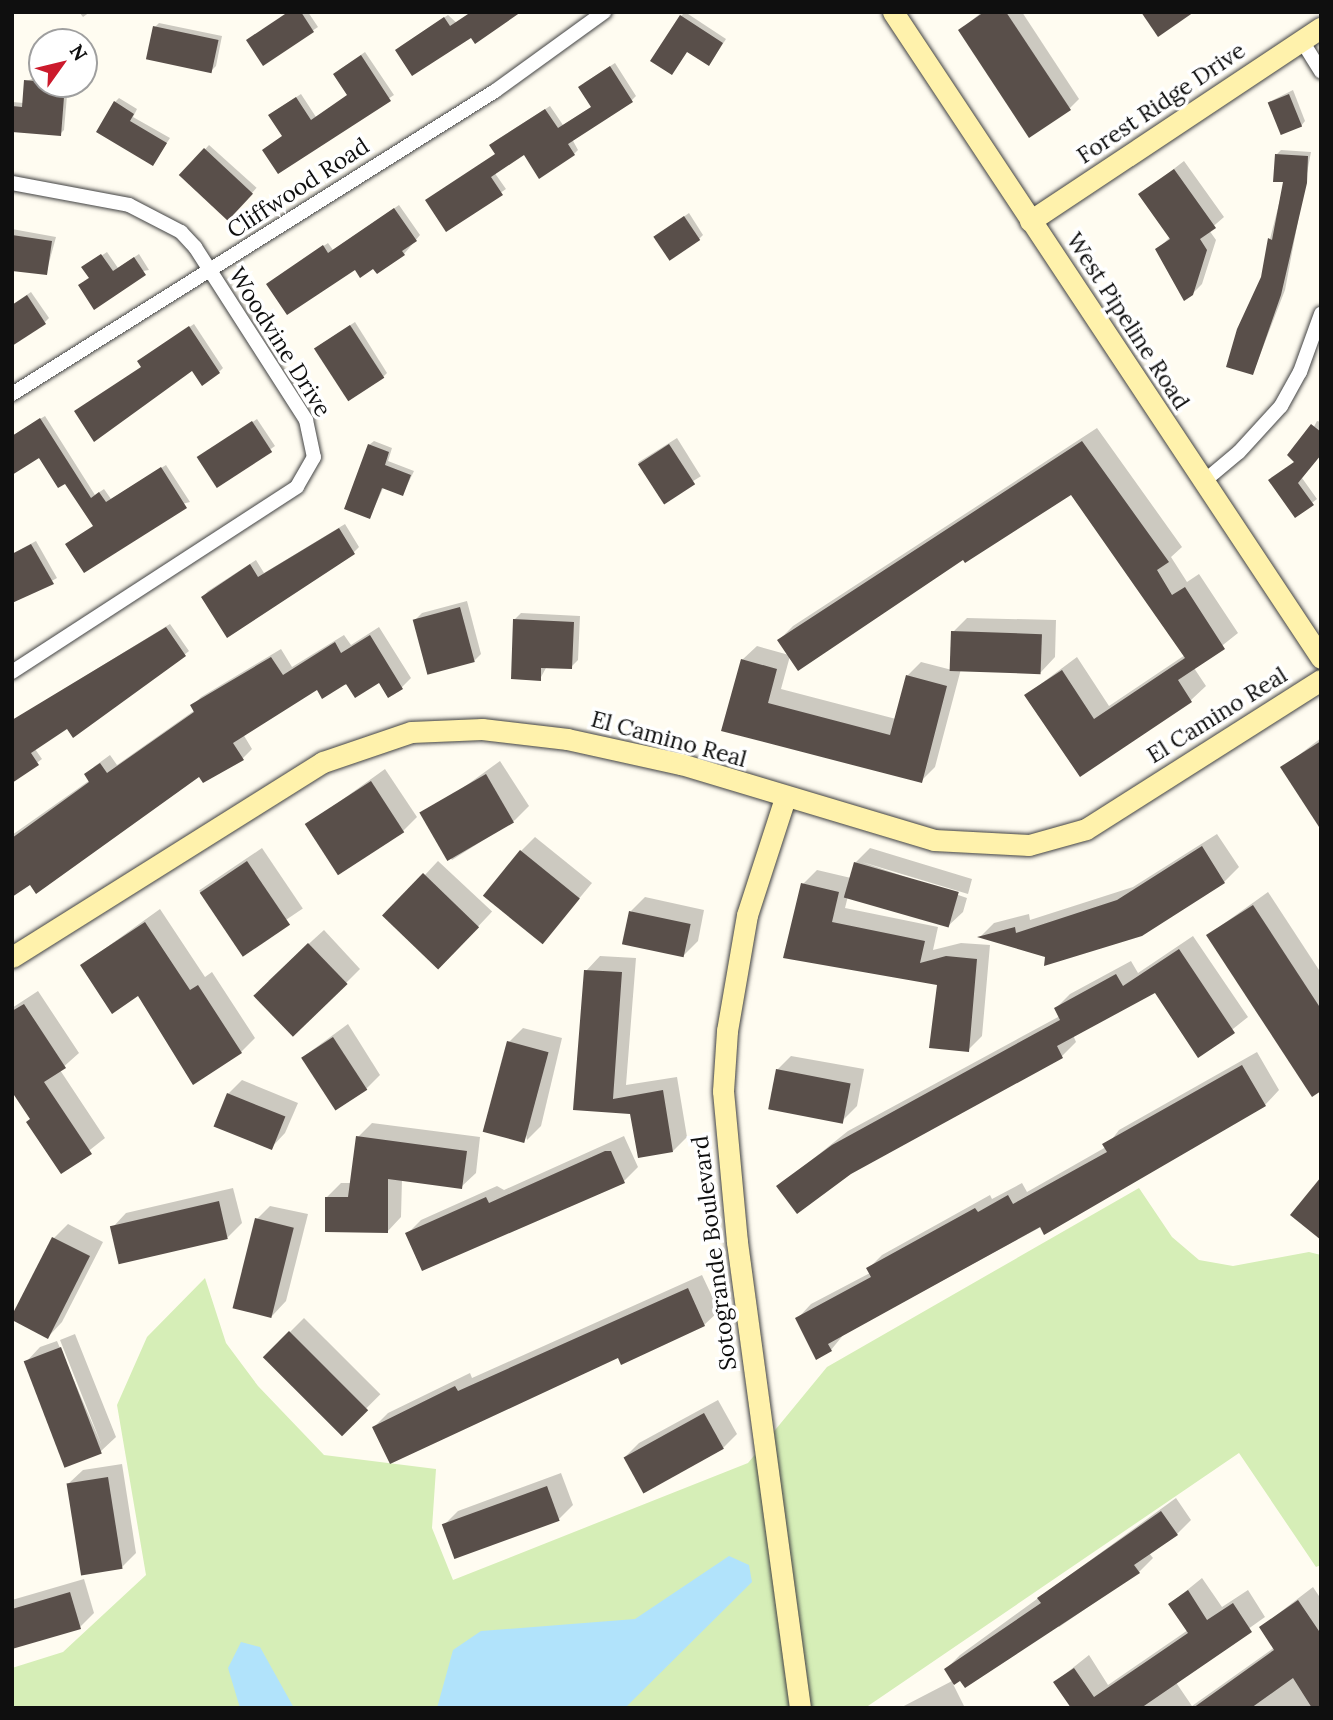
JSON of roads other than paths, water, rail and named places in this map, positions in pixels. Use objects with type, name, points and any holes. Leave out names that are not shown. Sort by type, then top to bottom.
[{"type":"street","name":"Cliffwood Road","points":[[12,394],[209,273],[495,91],[604,12]]},
{"type":"street","name":"West Pipeline Road","points":[[893,12],[1202,483],[1321,658]]},
{"type":"street","name":"Forest Ridge Drive","points":[[1030,221],[1321,28]]},
{"type":"street","points":[[1302,41],[1321,72]]},
{"type":"street","name":"Woodvine Drive","points":[[12,183],[129,205],[164,220],[195,247],[209,273],[306,420],[313,438],[313,465],[297,486],[12,672]]},
{"type":"street","points":[[1202,483],[1239,453],[1281,406],[1300,372],[1321,314]]},
{"type":"street","name":"El Camino Real","points":[[12,957],[323,762],[411,732],[482,729],[567,739],[681,764],[785,798],[934,840],[967,845],[1050,841],[1086,830],[1321,680]]},
{"type":"street","name":"Sotogrande Boulevard","points":[[785,798],[747,915],[728,1020],[723,1091],[729,1181],[800,1708]]},
{"type":"water","points":[[729,1556],[749,1565],[752,1582],[625,1708],[437,1708],[453,1650],[481,1631],[635,1619]]},
{"type":"water","points":[[241,1642],[260,1647],[294,1708],[240,1708],[228,1668]]}]
